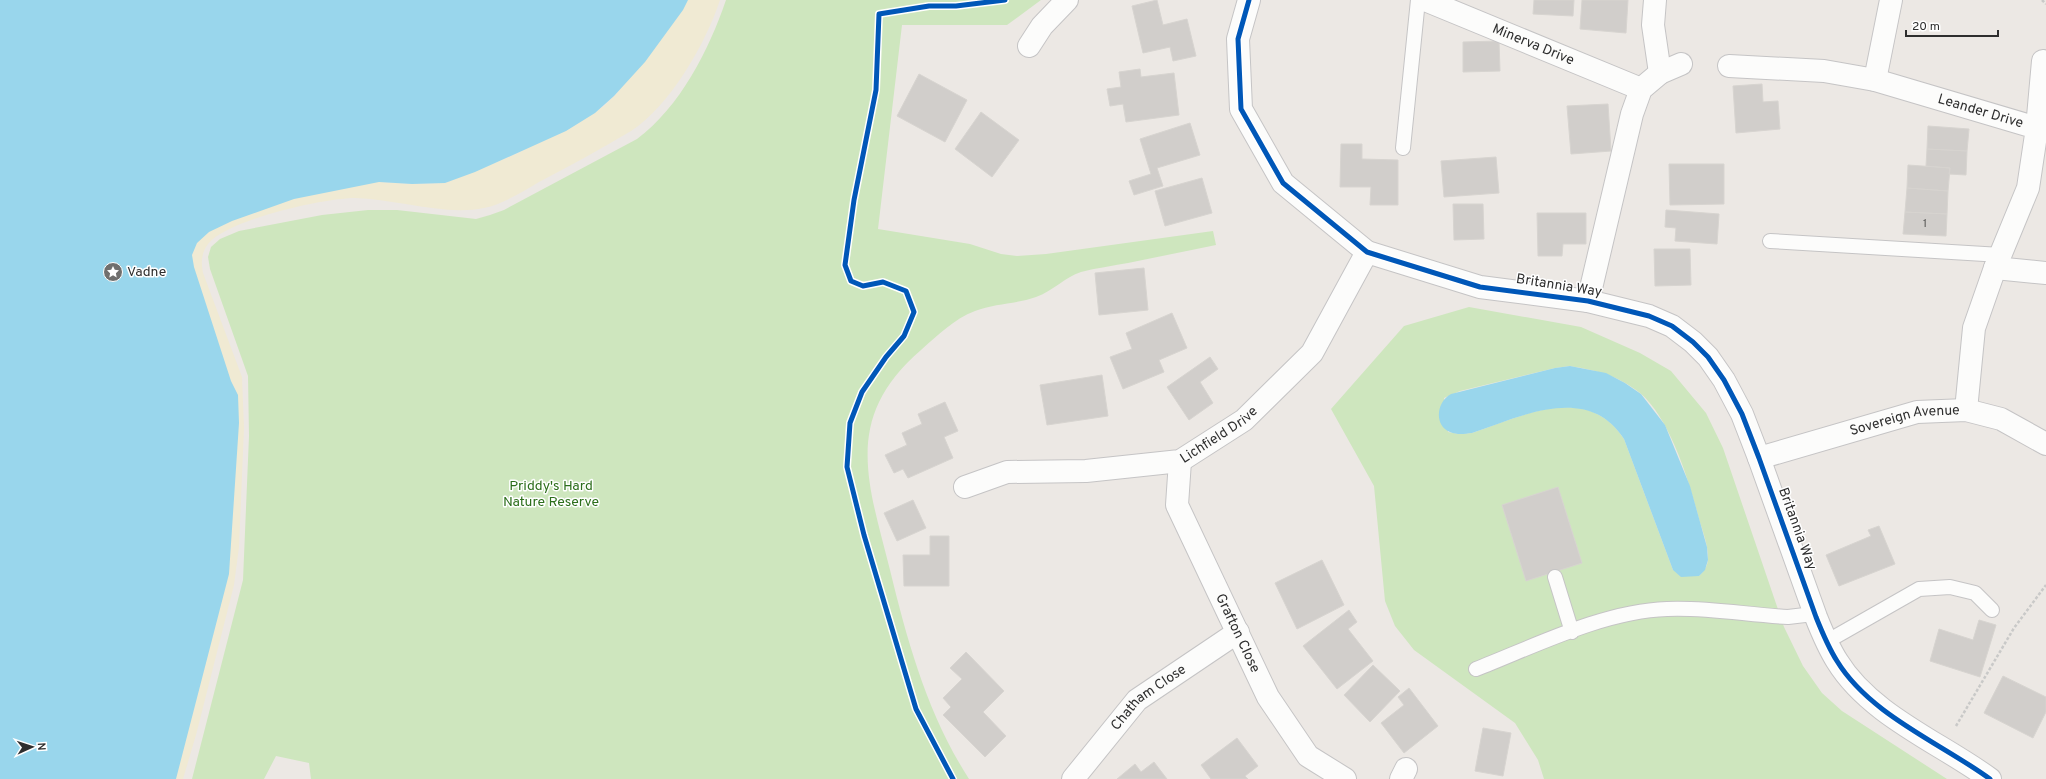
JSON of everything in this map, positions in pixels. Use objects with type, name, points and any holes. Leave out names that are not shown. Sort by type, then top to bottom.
[{"type":"street","points":[[1029,46],[1042,26],[1068,0]]},
{"type":"street","name":"Britannia Way","points":[[1249,0],[1238,39],[1241,109],[1283,183],[1367,252],[1480,287],[1588,301],[1649,316],[1672,326],[1693,342],[1708,357],[1724,380],[1742,414],[1814,611],[1826,642],[1837,662],[1851,680],[1891,716],[1990,779]]},
{"type":"street","name":"Minerva Drive","points":[[1424,0],[1641,89]]},
{"type":"street","points":[[1655,0],[1653,25],[1660,73]]},
{"type":"street","points":[[1875,80],[1891,0]]},
{"type":"street","points":[[2037,128],[2043,61]]},
{"type":"street","points":[[1588,301],[1630,122],[1641,89],[1660,73],[1681,64]]},
{"type":"street","name":"Leander Drive","points":[[1729,66],[1824,71],[1875,80],[2037,128],[2028,188],[1998,261],[1974,328],[1966,410]]},
{"type":"street","name":"Lichfield Drive","points":[[965,488],[1007,472],[1086,471],[1180,461],[1244,420],[1312,353],[1367,252]]},
{"type":"street","points":[[1998,261],[2046,274]]},
{"type":"street","name":"Sovereign Avenue","points":[[1759,458],[1917,412],[1966,410],[2001,419],[2046,444]]},
{"type":"street","name":"Grafton Close","points":[[1180,461],[1177,505],[1268,697],[1308,756],[1344,779]]},
{"type":"street","name":"Chatham Close","points":[[1073,779],[1137,700],[1238,632]]},
{"type":"lane","points":[[1403,148],[1418,0]]},
{"type":"lane","points":[[1770,241],[1998,261]]},
{"type":"lane","points":[[1555,577],[1572,632]]},
{"type":"lane","points":[[1826,642],[1919,590],[1950,587],[1975,593],[1992,610]]},
{"type":"lane","points":[[1476,669],[1618,616],[1666,609],[1788,617],[1804,615],[1814,611]]},
{"type":"path","points":[[2042,0],[2046,4]]},
{"type":"path","points":[[1944,750],[1966,706],[2014,628],[2046,585]]},
{"type":"green space","name":"Priddy's Hard Nature Reserve","points":[[726,0],[1041,0],[1007,25],[902,25],[878,229],[970,244],[1001,254],[1017,256],[1046,254],[1213,231],[1216,245],[1081,272],[1036,297],[990,306],[967,314],[946,328],[896,375],[880,401],[871,426],[868,452],[869,480],[874,508],[904,625],[921,678],[942,730],[969,779],[311,779],[309,763],[276,756],[264,779],[192,779],[243,580],[249,436],[248,376],[210,269],[208,257],[211,247],[220,239],[239,231],[322,215],[368,210],[397,210],[476,219],[504,210],[637,139],[652,126],[667,111],[680,94],[702,58]]},
{"type":"green space","points":[[1469,307],[1581,327],[1640,353],[1671,371],[1706,413],[1723,448],[1784,627],[1803,666],[1822,693],[1842,711],[1947,779],[1544,779],[1538,760],[1515,723],[1414,650],[1395,626],[1385,601],[1374,486],[1331,409],[1404,326]],"holes":[[[1570,366],[1607,375],[1632,387],[1651,404],[1661,418],[1670,435],[1684,470],[1706,543],[1708,553],[1707,563],[1699,576],[1673,570],[1624,439],[1609,422],[1592,412],[1573,408],[1553,408],[1532,412],[1472,433],[1459,434],[1448,432],[1444,398],[1460,391],[1555,368]]]},
{"type":"sand","points":[[681,0],[720,0],[706,35],[696,54],[673,90],[645,120],[631,131],[512,197],[498,204],[469,210],[436,209],[387,201],[355,198],[321,202],[299,206],[254,219],[218,235],[206,247],[202,258],[203,273],[242,377],[244,428],[239,547],[234,585],[196,735],[183,779],[166,779],[195,313],[186,227],[363,181],[412,184],[445,183],[516,154],[583,120],[604,106],[618,92]]},
{"type":"water","points":[[0,0],[688,0],[683,10],[645,62],[614,96],[595,113],[566,131],[475,172],[445,183],[412,184],[379,182],[294,199],[232,221],[209,232],[197,243],[192,255],[194,267],[231,381],[238,395],[239,423],[229,574],[176,779],[0,779]]},
{"type":"water","points":[[1570,366],[1606,373],[1625,383],[1641,394],[1665,425],[1690,486],[1707,547],[1708,560],[1705,570],[1699,576],[1681,577],[1673,570],[1624,439],[1609,422],[1592,412],[1573,408],[1553,409],[1512,419],[1472,433],[1461,434],[1450,432],[1441,425],[1439,419],[1440,408],[1442,402],[1451,394],[1555,368]]},
{"type":"building","points":[[1157,0],[1163,25],[1187,19],[1196,56],[1173,61],[1170,47],[1143,53],[1132,6]]},
{"type":"building","points":[[1534,0],[1574,0],[1573,16],[1533,14]]},
{"type":"building","points":[[1582,0],[1628,0],[1626,33],[1580,29]]},
{"type":"building","points":[[1499,41],[1500,71],[1463,72],[1463,42]]},
{"type":"building","points":[[1140,69],[1141,77],[1174,73],[1179,115],[1126,122],[1123,104],[1110,106],[1107,89],[1121,87],[1119,72]]},
{"type":"building","points":[[919,74],[967,100],[945,142],[897,116]]},
{"type":"building","points":[[1762,84],[1763,102],[1778,101],[1780,129],[1736,133],[1733,86]]},
{"type":"building","points":[[1608,104],[1611,151],[1571,154],[1567,106]]},
{"type":"building","points":[[981,112],[1019,140],[992,177],[955,149]]},
{"type":"building","points":[[1190,123],[1200,155],[1157,168],[1163,186],[1134,195],[1129,181],[1151,174],[1140,139]]},
{"type":"building","points":[[1928,126],[1969,129],[1967,151],[1927,149]]},
{"type":"building","points":[[1341,144],[1362,144],[1362,159],[1398,160],[1398,205],[1370,205],[1371,187],[1340,187]]},
{"type":"building","points":[[1927,149],[1967,151],[1966,175],[1949,174],[1950,168],[1926,166]]},
{"type":"building","points":[[1496,157],[1499,193],[1444,197],[1441,161]]},
{"type":"building","points":[[1669,164],[1724,164],[1724,204],[1670,205]]},
{"type":"building","points":[[1908,165],[1950,168],[1948,191],[1907,188]]},
{"type":"building","points":[[1202,178],[1212,213],[1165,226],[1155,191]]},
{"type":"building","points":[[1907,188],[1948,191],[1947,214],[1905,212]]},
{"type":"building","points":[[1453,204],[1483,204],[1484,239],[1454,240]]},
{"type":"building","points":[[1666,210],[1719,214],[1717,244],[1675,241],[1676,228],[1665,227]]},
{"type":"building","points":[[1905,212],[1947,214],[1946,236],[1903,234]]},
{"type":"building","points":[[1537,213],[1586,213],[1586,244],[1563,244],[1562,256],[1538,256]]},
{"type":"building","points":[[1654,249],[1690,249],[1691,285],[1655,286]]},
{"type":"building","points":[[1144,268],[1148,310],[1099,315],[1095,273]]},
{"type":"building","points":[[1172,313],[1187,348],[1159,360],[1164,372],[1123,389],[1110,357],[1132,349],[1126,333]]},
{"type":"building","points":[[1210,357],[1218,369],[1200,382],[1213,403],[1189,420],[1167,387]]},
{"type":"building","points":[[1102,375],[1108,416],[1047,425],[1040,385]]},
{"type":"building","points":[[945,402],[958,431],[944,437],[953,458],[908,478],[903,469],[894,473],[885,455],[907,445],[902,433],[922,424],[918,414]]},
{"type":"building","points":[[1558,487],[1582,563],[1526,581],[1502,505]]},
{"type":"building","points":[[913,500],[926,528],[897,541],[884,513]]},
{"type":"building","points":[[1879,526],[1895,564],[1839,586],[1826,555],[1871,536],[1868,530]]},
{"type":"building","points":[[930,536],[949,536],[949,586],[904,586],[903,555],[930,555]]},
{"type":"building","points":[[1322,560],[1344,605],[1297,629],[1275,583]]},
{"type":"building","points":[[1349,610],[1357,622],[1348,629],[1373,661],[1337,689],[1303,646]]},
{"type":"building","points":[[1979,620],[1996,625],[1980,677],[1930,661],[1939,629],[1973,640]]},
{"type":"building","points":[[966,652],[1004,691],[983,712],[1006,736],[985,757],[943,715],[951,707],[943,698],[962,679],[950,668]]},
{"type":"building","points":[[1373,665],[1400,691],[1370,722],[1344,695]]},
{"type":"building","points":[[2003,676],[2046,697],[2046,712],[2033,738],[1984,713]]},
{"type":"building","points":[[1409,688],[1438,726],[1404,753],[1381,723],[1404,705],[1398,697]]},
{"type":"building","points":[[1483,728],[1511,733],[1503,776],[1475,771]]},
{"type":"building","points":[[1237,738],[1258,766],[1245,776],[1248,779],[1211,779],[1201,765]]},
{"type":"building","points":[[1154,762],[1167,779],[1117,779],[1135,764],[1141,772]]},
{"type":"cycle path","points":[[953,779],[916,709],[864,535],[847,467],[850,423],[862,392],[886,357],[904,336],[914,312],[906,291],[883,282],[863,286],[851,281],[845,265],[854,200],[876,90],[879,14],[929,6],[956,6],[1005,0]]},
{"type":"cycle path","points":[[1249,0],[1238,39],[1241,109],[1283,183],[1367,252],[1480,287],[1588,301],[1649,316],[1672,326],[1693,342],[1708,357],[1724,380],[1742,414],[1816,617],[1828,645],[1837,661],[1851,680],[1887,713],[1990,779]]},
{"type":"place","name":"Vadne","points":[[113,272]]}]
